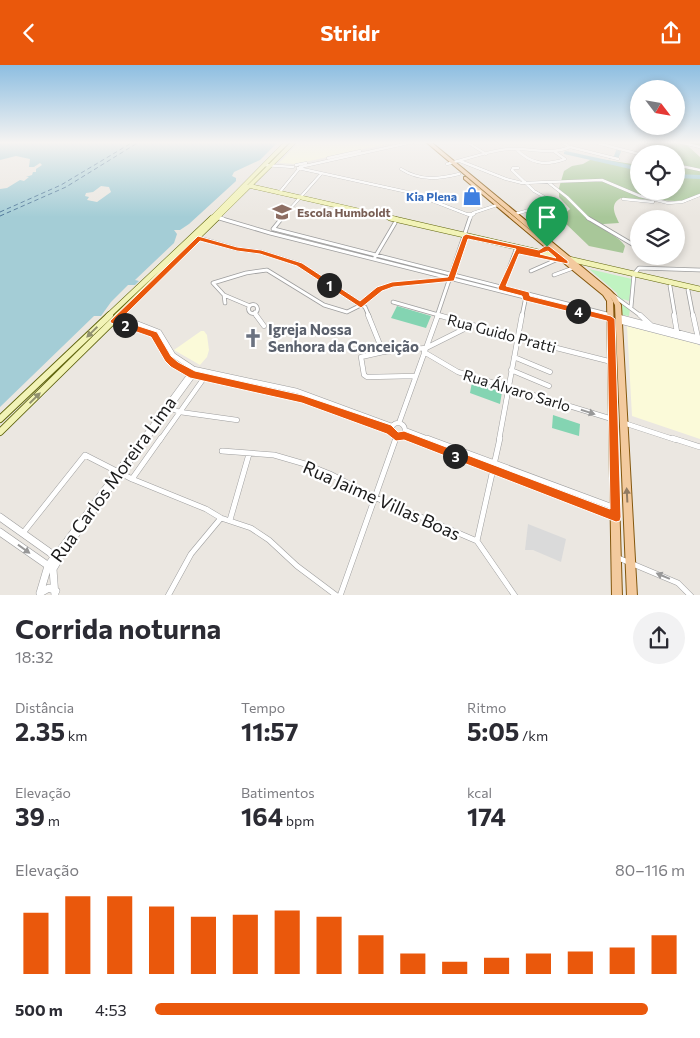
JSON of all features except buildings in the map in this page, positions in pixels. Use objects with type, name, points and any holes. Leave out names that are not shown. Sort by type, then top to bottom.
[{"type":"main road","points":[[0,432],[198,238],[263,167]]},
{"type":"main road","points":[[0,419],[269,167]]},
{"type":"main road","points":[[452,167],[547,247],[557,259]]},
{"type":"main road","points":[[454,167],[515,214],[610,301],[615,318],[624,423],[632,595]]},
{"type":"main road","points":[[242,189],[249,187],[279,193],[395,223],[413,225]]},
{"type":"main road","points":[[249,187],[700,291]]},
{"type":"main road","points":[[539,252],[544,251],[547,247]]},
{"type":"main road","points":[[517,249],[539,252],[557,259]]},
{"type":"main road","points":[[575,267],[634,275],[670,286],[700,291]]},
{"type":"main road","points":[[575,267],[613,295],[618,305],[615,318],[612,362],[617,595]]},
{"type":"street","points":[[293,167],[412,193],[470,214],[497,205]]},
{"type":"street","points":[[279,193],[296,167]]},
{"type":"street","points":[[478,167],[510,181],[525,184],[584,178],[610,181],[628,191],[662,202]]},
{"type":"street","points":[[685,167],[700,170]]},
{"type":"street","points":[[518,168],[512,169],[525,184],[565,209]]},
{"type":"street","points":[[401,169],[412,177],[439,179],[459,174]]},
{"type":"street","points":[[270,233],[321,174]]},
{"type":"street","points":[[532,190],[534,183]]},
{"type":"street","points":[[549,183],[592,221],[630,244]]},
{"type":"street","points":[[623,199],[680,203],[700,195]]},
{"type":"street","points":[[515,214],[547,205]]},
{"type":"street","points":[[470,214],[465,238],[452,277],[400,423],[404,433],[493,470],[616,517]]},
{"type":"street","points":[[217,216],[270,233],[375,257]]},
{"type":"street","points":[[375,257],[395,223]]},
{"type":"street","points":[[274,229],[501,290],[699,337]]},
{"type":"street","points":[[619,236],[630,239]]},
{"type":"street","points":[[198,238],[237,249],[261,252],[299,265],[365,307],[383,352]]},
{"type":"street","points":[[501,290],[517,249]]},
{"type":"street","points":[[531,271],[557,259]]},
{"type":"street","points":[[554,275],[575,267]]},
{"type":"street","points":[[631,307],[634,275],[639,268],[700,270]]},
{"type":"street","points":[[264,326],[256,319],[255,312],[247,311],[250,306],[224,295],[213,283],[234,275],[267,270],[331,308],[348,312],[361,305],[380,289],[392,285],[452,277]]},
{"type":"street","points":[[670,286],[677,332]]},
{"type":"street","points":[[615,318],[650,326],[700,342],[688,290]]},
{"type":"street","points":[[224,295],[225,303]]},
{"type":"street","points":[[613,295],[631,307],[650,326]]},
{"type":"street","points":[[477,541],[495,463],[507,388],[526,296]]},
{"type":"street","name":"Rua Guido Pratti","points":[[393,302],[518,338],[612,362]]},
{"type":"street","points":[[632,321],[641,316]]},
{"type":"street","points":[[116,318],[154,335],[168,359],[174,365],[194,372],[258,386],[302,399],[391,428],[396,437]]},
{"type":"street","points":[[416,376],[366,376],[360,357],[383,352],[425,350],[473,325]]},
{"type":"street","name":"Rua Álvaro Sarlo","points":[[425,350],[458,372],[613,419]]},
{"type":"street","points":[[514,357],[550,372]]},
{"type":"street","points":[[511,371],[549,386]]},
{"type":"street","points":[[194,372],[204,378],[258,386]]},
{"type":"street","name":"Rua Carlos Moreira Lima","points":[[39,594],[57,557],[194,372]]},
{"type":"street","name":"Rua Carlos Moreira Lima","points":[[120,473],[194,372]]},
{"type":"street","points":[[132,479],[204,378]]},
{"type":"street","points":[[169,408],[180,412],[237,420]]},
{"type":"street","points":[[391,428],[400,423]]},
{"type":"street","points":[[624,423],[700,447]]},
{"type":"street","points":[[23,533],[85,455],[132,479],[206,509],[221,518],[251,528],[268,540],[297,566],[339,595],[396,437],[404,433],[495,463],[615,507]]},
{"type":"street","name":"Rua Jaime Villas Boas","points":[[222,451],[274,455],[305,464],[345,481],[374,497],[477,541],[503,575],[515,595]]},
{"type":"street","points":[[230,520],[249,453]]},
{"type":"street","points":[[0,517],[57,557]]},
{"type":"street","points":[[168,595],[189,558],[205,535],[221,518]]},
{"type":"street","points":[[0,531],[50,568]]},
{"type":"street","points":[[616,557],[678,583],[691,595]]},
{"type":"street","name":"Rua Carlos Moreira Lima","points":[[50,568],[56,593]]},
{"type":"street","points":[[39,594],[49,587],[56,593]]},
{"type":"shaded area","points":[[571,167],[630,167],[630,198],[621,198],[617,200],[614,206],[619,223],[600,226],[625,246],[623,253],[589,246],[563,221],[562,216],[570,209],[559,197],[559,188],[564,171]]},
{"type":"shaded area","points":[[685,167],[700,167],[700,194],[685,200]]},
{"type":"shaded area","points":[[627,326],[700,346],[700,439],[632,416]]},
{"type":"shaded area","points":[[201,331],[204,331],[207,335],[209,350],[207,357],[200,365],[174,350]]},
{"type":"shaded area","points":[[528,524],[566,539],[561,562],[533,550],[525,550]]},
{"type":"green space","points":[[589,269],[632,279],[629,301],[623,299],[630,309],[629,316],[621,315],[617,293]]},
{"type":"green space","points":[[397,306],[431,316],[426,328],[391,318]]},
{"type":"green space","points":[[472,382],[502,392],[500,404],[470,393]]},
{"type":"green space","points":[[553,415],[580,424],[579,436],[552,428]]},
{"type":"water","points":[[39,167],[245,167],[234,172],[232,176],[236,178],[236,181],[189,224],[180,230],[174,230],[177,234],[174,243],[135,280],[139,281],[135,285],[128,285],[111,302],[101,316],[94,316],[0,407],[0,189],[7,188],[20,180],[24,181],[29,177],[26,177],[36,172],[36,169]],"holes":[[[101,186],[109,187],[111,192],[97,202],[87,200],[89,197],[85,196],[86,193],[93,192]]]},
{"type":"waterway","points":[[685,176],[700,177]]},
{"type":"ferry route","points":[[0,212],[61,185],[92,167]]},
{"type":"ferry route","points":[[0,216],[66,187],[99,167]]},
{"type":"place","name":"Kia Plena","points":[[472,196]]},
{"type":"place","name":"Escola Humboldt","points":[[282,212]]},
{"type":"place","name":"Igreja Nossa Senhora da Conceição","points":[[253,338]]},
{"type":"route","points":[[466,236],[539,252],[544,251],[547,247],[566,263],[517,251],[501,288],[526,294],[526,298],[611,319],[616,517],[404,435],[396,437],[391,433],[391,430],[302,399],[193,375],[174,365],[168,359],[154,335],[114,321],[198,238],[237,249],[261,252],[283,258],[299,265],[361,305],[380,289],[392,285],[451,279],[466,236]]}]
